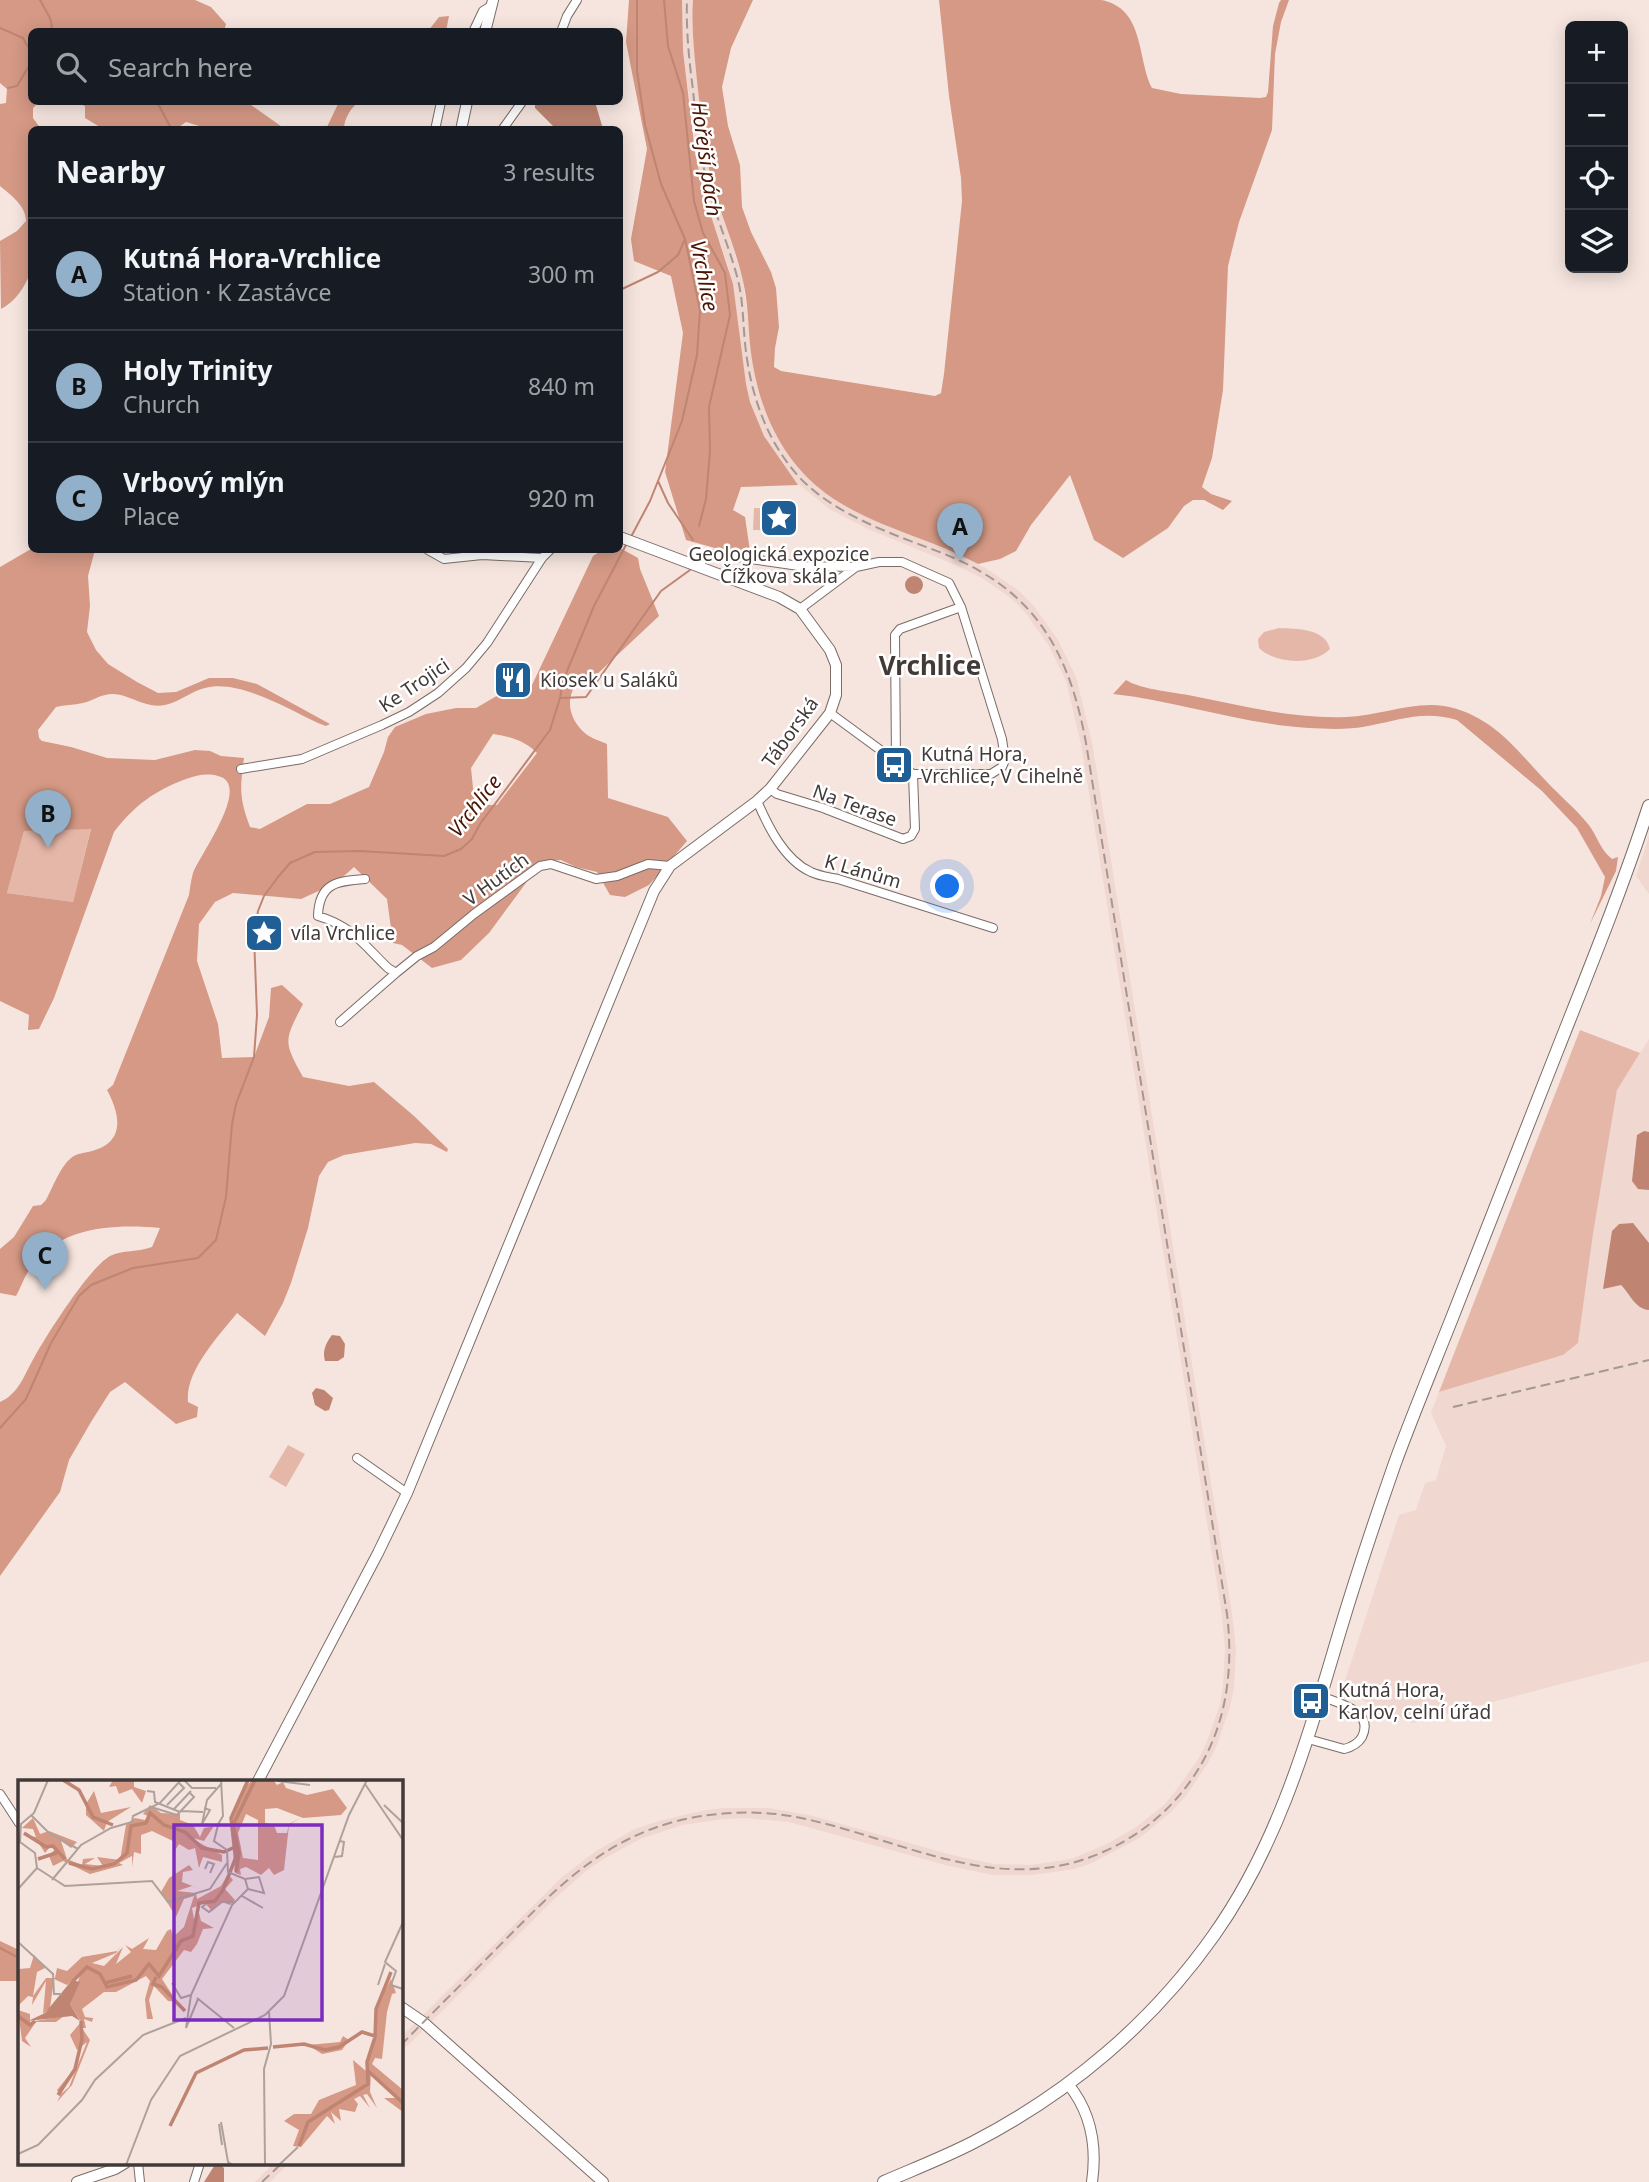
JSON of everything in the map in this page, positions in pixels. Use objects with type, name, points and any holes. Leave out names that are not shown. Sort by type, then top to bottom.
[{"type":"main road","points":[[884,2182],[973,2143],[1068,2084],[1135,2028],[1175,1985],[1212,1938],[1243,1891],[1272,1835],[1290,1792],[1359,1569],[1408,1429],[1603,934],[1649,806]]},
{"type":"street","points":[[562,28],[578,0]]},
{"type":"street","points":[[475,28],[483,11],[492,3]]},
{"type":"street","points":[[486,28],[492,3]]},
{"type":"street","points":[[436,126],[440,105]]},
{"type":"street","points":[[462,126],[466,105]]},
{"type":"street","points":[[505,126],[520,105]]},
{"type":"street","name":"Táborská","points":[[623,538],[779,597],[800,609],[830,650],[836,665],[836,695],[830,713],[770,789],[670,866]]},
{"type":"street","points":[[433,553],[444,559],[485,553]]},
{"type":"street","points":[[500,553],[542,558]]},
{"type":"street","name":"Ke Trojici","points":[[242,769],[302,759],[391,721],[438,692],[466,668],[487,643],[547,553]]},
{"type":"street","points":[[700,566],[703,557],[717,554],[799,566],[856,567],[879,562],[902,562],[949,583],[961,607],[1002,739],[1005,760],[1002,767],[991,774],[913,774],[830,713]]},
{"type":"street","points":[[800,609],[856,567]]},
{"type":"street","points":[[896,763],[895,635],[900,629],[961,607]]},
{"type":"street","name":"Na Terase","points":[[770,789],[777,794],[823,808],[903,839],[911,836],[915,828],[913,774]]},
{"type":"street","name":"K Lánům","points":[[757,801],[779,843],[813,873],[993,928]]},
{"type":"street","name":"V Hutích","points":[[340,1022],[396,972],[434,947],[540,866],[551,864],[596,879],[617,876],[648,864],[670,866]]},
{"type":"street","points":[[259,1780],[379,1553],[407,1493],[654,891],[670,866]]},
{"type":"street","points":[[365,879],[345,880],[328,888],[321,899],[318,916],[345,927],[388,968],[396,972]]},
{"type":"street","points":[[357,1458],[407,1493]]},
{"type":"street","points":[[1308,1739],[1348,1749],[1359,1742],[1364,1732],[1363,1720],[1356,1710],[1321,1696]]},
{"type":"street","points":[[0,1794],[18,1822]]},
{"type":"street","points":[[402,2008],[423,2022],[603,2182]]},
{"type":"street","points":[[1068,2084],[1083,2106],[1088,2120],[1094,2152],[1092,2182]]},
{"type":"street","points":[[77,2182],[123,2164]]},
{"type":"street","points":[[138,2164],[140,2182]]},
{"type":"street","points":[[194,2182],[200,2164]]},
{"type":"shaded area","points":[[0,0],[195,0],[211,7],[226,24],[225,28],[28,28],[28,105],[36,105],[33,108],[33,118],[39,126],[28,126],[28,278],[19,293],[1,309],[0,241],[17,231],[26,221],[21,206],[0,186],[0,104],[6,103],[7,89],[0,83]]},
{"type":"shaded area","points":[[629,0],[682,0],[683,51],[695,152],[703,191],[733,284],[750,402],[764,436],[798,485],[741,487],[733,510],[745,517],[751,558],[686,540],[665,472],[683,333],[671,276],[634,261],[631,239],[647,149],[626,42]]},
{"type":"shaded area","points":[[682,0],[693,0],[694,50],[710,170],[743,282],[756,382],[774,431],[794,462],[820,489],[837,501],[872,519],[962,556],[1019,591],[1033,605],[1058,640],[1076,677],[1092,742],[1232,1613],[1236,1649],[1234,1687],[1217,1745],[1186,1796],[1141,1837],[1092,1863],[1074,1869],[1032,1875],[993,1875],[949,1866],[789,1822],[746,1818],[682,1825],[640,1839],[585,1872],[552,1901],[402,2051],[402,2036],[562,1877],[596,1851],[635,1829],[701,1811],[770,1808],[813,1816],[994,1864],[1031,1865],[1071,1859],[1105,1845],[1135,1828],[1164,1805],[1199,1758],[1220,1705],[1223,1686],[1225,1650],[1222,1615],[1081,744],[1066,681],[1049,646],[1025,612],[1012,599],[982,578],[958,566],[868,529],[831,510],[797,483],[764,436],[750,402],[746,384],[728,266],[699,172],[683,51]]},
{"type":"shaded area","points":[[693,0],[753,0],[731,48],[722,87],[728,126],[740,165],[742,207],[776,288],[779,327],[774,367],[781,371],[935,396],[941,393],[944,374],[962,201],[939,0],[1101,0],[1115,5],[1133,24],[1152,88],[1181,94],[1260,98],[1266,97],[1268,92],[1273,26],[1279,3],[1281,0],[1289,0],[1281,22],[1275,54],[1272,130],[1239,222],[1228,266],[1223,390],[1212,458],[1202,487],[1211,494],[1232,501],[1223,510],[1204,500],[1193,500],[1184,506],[1168,528],[1123,558],[1094,540],[1070,475],[1031,525],[1016,551],[1000,559],[978,564],[864,516],[822,491],[804,474],[782,446],[766,414],[756,380],[743,281],[714,190],[706,153],[695,56]]},
{"type":"shaded area","points":[[449,16],[447,28],[430,28],[439,17]]},
{"type":"shaded area","points":[[82,105],[251,105],[281,126],[199,126],[186,122],[180,126],[98,126],[85,118],[85,106]]},
{"type":"shaded area","points":[[338,105],[355,105],[344,126],[327,126]]},
{"type":"shaded area","points":[[535,105],[596,105],[602,126],[553,126]]},
{"type":"shaded area","points":[[754,508],[793,509],[792,531],[753,530]]},
{"type":"shaded area","points":[[623,550],[638,558],[659,616],[594,677],[580,679],[570,700],[572,715],[586,734],[607,744],[608,798],[668,817],[687,841],[649,885],[625,897],[610,895],[597,872],[561,860],[542,861],[489,933],[461,960],[432,968],[402,945],[393,943],[387,899],[354,867],[336,883],[301,899],[233,893],[215,902],[199,924],[197,961],[218,1024],[222,1058],[254,1057],[269,1017],[271,988],[282,985],[303,1004],[288,1041],[303,1077],[349,1086],[374,1082],[448,1149],[447,1152],[431,1144],[415,1143],[344,1155],[328,1162],[319,1176],[308,1228],[291,1283],[265,1336],[237,1313],[204,1355],[192,1378],[188,1402],[198,1407],[197,1417],[176,1424],[125,1382],[110,1392],[69,1460],[60,1492],[0,1576],[0,1402],[17,1388],[59,1317],[91,1273],[110,1256],[152,1247],[160,1228],[107,1228],[73,1236],[57,1243],[43,1253],[29,1270],[16,1296],[0,1293],[0,1249],[14,1237],[33,1206],[41,1205],[46,1200],[60,1172],[71,1158],[103,1147],[115,1134],[117,1117],[107,1090],[113,1085],[189,895],[193,873],[221,821],[230,792],[227,782],[218,776],[194,776],[155,794],[122,822],[114,832],[54,998],[39,1029],[28,1030],[29,1015],[0,1001],[0,567],[28,551],[28,553],[94,553],[88,576],[90,606],[87,632],[96,650],[108,664],[158,693],[176,692],[209,678],[233,678],[257,684],[330,724],[326,726],[318,723],[248,691],[218,686],[200,689],[170,704],[158,706],[119,695],[104,695],[83,703],[56,707],[38,730],[42,741],[107,758],[155,760],[195,750],[244,758],[242,800],[250,827],[260,829],[307,804],[330,804],[369,787],[388,737],[395,727],[426,714],[456,708],[476,708],[500,694],[532,685],[593,556],[598,553],[623,553]],"holes":[[[493,734],[527,745],[537,753],[497,805],[481,805],[474,798],[471,768]],[[91,829],[73,902],[7,893],[24,831]]]},
{"type":"shaded area","points":[[914,576],[920,579],[923,585],[920,591],[914,594],[908,591],[905,585],[908,579]]},
{"type":"shaded area","points":[[1279,628],[1316,633],[1327,642],[1330,649],[1305,660],[1275,657],[1259,648],[1258,639],[1264,632]]},
{"type":"shaded area","points":[[1126,680],[1158,690],[1308,716],[1360,716],[1430,705],[1457,709],[1496,730],[1517,750],[1583,818],[1608,855],[1612,859],[1618,857],[1616,871],[1590,924],[1605,877],[1577,828],[1542,791],[1457,720],[1422,716],[1353,728],[1284,726],[1113,694]]},
{"type":"shaded area","points":[[91,828],[73,902],[7,893],[24,831]]},
{"type":"shaded area","points":[[1649,836],[1649,894],[1636,876]]},
{"type":"shaded area","points":[[1580,1030],[1640,1053],[1617,1090],[1578,1343],[1563,1355],[1439,1392]]},
{"type":"shaded area","points":[[1649,1039],[1649,1661],[1412,1723],[1342,1690],[1399,1515],[1416,1510],[1425,1483],[1436,1480],[1446,1446],[1431,1413],[1439,1392],[1563,1355],[1578,1343],[1617,1090]]},
{"type":"shaded area","points":[[1644,1131],[1649,1132],[1649,1190],[1638,1189],[1632,1181],[1637,1135]]},
{"type":"shaded area","points":[[1633,1223],[1649,1243],[1649,1310],[1636,1304],[1621,1285],[1603,1289],[1612,1231],[1619,1224]]},
{"type":"shaded area","points":[[332,1335],[340,1336],[345,1344],[344,1357],[338,1361],[325,1361],[325,1347]]},
{"type":"shaded area","points":[[316,1388],[324,1390],[333,1398],[329,1410],[325,1411],[315,1405],[312,1393]]},
{"type":"shaded area","points":[[288,1445],[305,1454],[286,1487],[269,1477]]},
{"type":"shaded area","points":[[0,1941],[18,1950],[18,1981],[0,1981]]},
{"type":"shaded area","points":[[215,2164],[224,2168],[224,2182],[204,2182]]},
{"type":"shaded area","points":[[273,2164],[288,2164],[270,2182],[255,2182]]},
{"type":"waterway","points":[[40,0],[52,28]]},
{"type":"waterway","name":"Vrchlice","points":[[632,535],[650,501],[682,421],[697,355],[700,310],[685,239],[661,184],[645,125],[637,71],[637,0]]},
{"type":"waterway","name":"Hořejší pách","points":[[664,0],[668,46],[683,93],[694,201],[703,233],[725,273],[730,315],[709,407],[710,451],[706,499],[699,526]]},
{"type":"waterway","points":[[0,28],[23,38],[28,47]]},
{"type":"waterway","points":[[8,88],[17,86],[28,68]]},
{"type":"waterway","points":[[159,105],[170,126]]},
{"type":"waterway","points":[[623,289],[658,272],[678,255],[685,239]]},
{"type":"waterway","points":[[658,481],[668,503],[693,540]]},
{"type":"waterway","name":"Vrchlice","points":[[623,551],[627,543]]},
{"type":"waterway","name":"Vrchlice","points":[[0,1428],[26,1399],[51,1343],[79,1296],[91,1285],[133,1268],[198,1258],[216,1240],[226,1197],[236,1104],[254,1057],[257,1015],[254,936],[258,911],[264,896],[290,863],[315,852],[360,851],[444,856],[461,849],[472,839],[480,824],[550,730],[563,681],[594,606],[622,553]]},
{"type":"waterway","points":[[561,698],[586,697],[661,591],[690,570]]},
{"type":"waterway","points":[[0,1948],[18,1957]]},
{"type":"railway","points":[[402,2044],[540,1905],[580,1870],[625,1841],[677,1821],[734,1813],[791,1816],[946,1859],[985,1867],[1024,1869],[1063,1865],[1103,1852],[1152,1822],[1193,1778],[1215,1735],[1227,1688],[1227,1614],[1086,743],[1074,692],[1065,668],[1041,625],[1006,588],[963,562],[873,526],[834,505],[800,478],[788,464],[769,432],[756,398],[747,362],[738,280],[703,165],[689,56],[687,0]]},
{"type":"railway","points":[[1453,1407],[1649,1360]]},
{"type":"railway","points":[[262,2182],[281,2164]]},
{"type":"place","name":"Geologická expozice Čížkova skála","points":[[779,518]]},
{"type":"place","name":"Kutná Hora-Vrchlice","points":[[960,561]]},
{"type":"place","name":"Kiosek u Saláků","points":[[513,680]]},
{"type":"place","name":"Kutná Hora, Vrchlice, V Cihelně","points":[[894,765]]},
{"type":"place","name":"Holy Trinity","points":[[48,848]]},
{"type":"place","name":"víla Vrchlice","points":[[264,933]]},
{"type":"place","name":"Vrbový mlýn","points":[[45,1290]]},
{"type":"place","name":"Kutná Hora, Karlov, celní úřad","points":[[1311,1701]]},
{"type":"district","name":"Vrchlice","points":[[930,666]]}]
